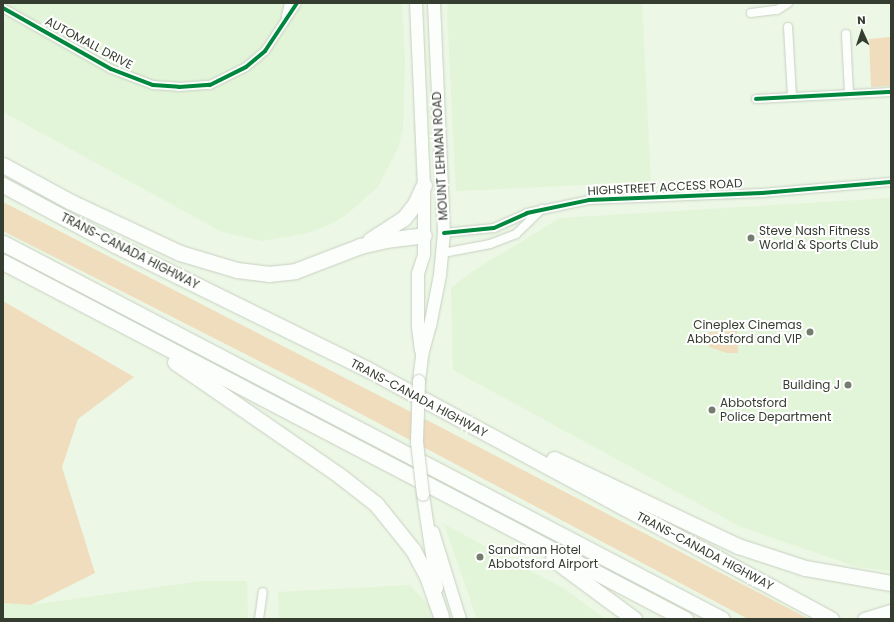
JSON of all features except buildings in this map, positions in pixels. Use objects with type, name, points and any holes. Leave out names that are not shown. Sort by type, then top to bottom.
[{"type":"highway","points":[[3,165],[71,202],[180,253],[219,266],[255,272],[281,273],[295,271],[360,246],[385,240],[424,235]]},
{"type":"highway","name":"TRANS-CANADA HIGHWAY","points":[[3,185],[115,245],[367,369],[831,619]]},
{"type":"highway","points":[[360,246],[404,218],[415,204],[424,185]]},
{"type":"highway","points":[[3,243],[722,619]]},
{"type":"highway","points":[[3,262],[685,619]]},
{"type":"highway","points":[[127,328],[340,476],[376,504],[403,535],[416,555],[427,576],[442,617]]},
{"type":"highway","points":[[367,369],[738,546],[805,568],[891,582]]},
{"type":"highway","points":[[501,523],[634,619]]},
{"type":"main road","name":"MOUNT LEHMAN ROAD","points":[[415,7],[424,185],[424,255],[418,274],[418,327],[422,355],[417,442],[428,539],[442,617]]},
{"type":"main road","name":"MOUNT LEHMAN ROAD","points":[[422,355],[430,326],[443,253],[444,233],[435,7]]},
{"type":"main road","points":[[424,235],[444,233]]},
{"type":"main road","points":[[424,255],[443,253]]},
{"type":"main road","name":"MOUNT LEHMAN ROAD","points":[[426,514],[460,619]]},
{"type":"main road","points":[[864,619],[891,610]]},
{"type":"street","name":"AUTOMALL DRIVE","points":[[286,19],[289,3]]},
{"type":"street","name":"AUTOMALL DRIVE","points":[[3,8],[111,69],[153,85],[179,87],[210,85],[246,67],[265,51],[298,3]]},
{"type":"street","points":[[751,13],[777,10],[788,3]]},
{"type":"street","points":[[788,27],[792,97]]},
{"type":"street","points":[[846,34],[849,94]]},
{"type":"street","points":[[756,99],[891,92]]},
{"type":"street","name":"HIGHSTREET ACCESS ROAD","points":[[444,233],[494,228],[527,213],[589,200],[762,193],[891,182]]},
{"type":"street","points":[[443,253],[490,244],[516,234],[542,209]]},
{"type":"street","points":[[259,619],[263,592]]},
{"type":"shaded area","points":[[3,3],[402,3],[405,62],[403,128],[399,146],[378,187],[346,215],[329,225],[308,233],[262,241],[222,232],[3,112]]},
{"type":"shaded area","points":[[448,3],[642,3],[651,182],[456,191],[447,14]]},
{"type":"shaded area","points":[[891,37],[891,86],[871,87],[869,39]]},
{"type":"shaded area","points":[[891,198],[891,571],[857,567],[741,527],[453,370],[451,288],[471,272],[560,218]]},
{"type":"shaded area","points":[[3,202],[809,619],[748,619],[312,388],[3,231]]},
{"type":"shaded area","points":[[3,301],[134,377],[78,419],[62,467],[95,573],[31,605],[3,603]]},
{"type":"shaded area","points":[[737,331],[738,353],[727,353],[709,347],[709,332]]},
{"type":"shaded area","name":"Sandman Hotel Abbotsford Airport","points":[[444,524],[565,589],[605,619],[477,619]]},
{"type":"shaded area","points":[[201,581],[247,581],[248,619],[3,619],[3,603],[31,605]]},
{"type":"shaded area","points":[[410,585],[430,607],[432,619],[279,619],[278,592]]},
{"type":"cycle path","points":[[3,8],[111,69],[153,85],[179,87],[210,85],[246,67],[265,51],[297,3]]},
{"type":"cycle path","points":[[756,99],[891,92]]},
{"type":"cycle path","points":[[444,233],[494,228],[527,213],[589,200],[762,193],[891,182]]},
{"type":"place","name":"Steve Nash Fitness World & Sports Club","points":[[751,238]]},
{"type":"place","name":"Cineplex Cinemas Abbotsford and VIP","points":[[810,332]]},
{"type":"place","name":"Building J","points":[[848,385]]},
{"type":"place","name":"Abbotsford Police Department","points":[[712,410]]},
{"type":"place","name":"Sandman Hotel Abbotsford Airport","points":[[480,557]]}]
